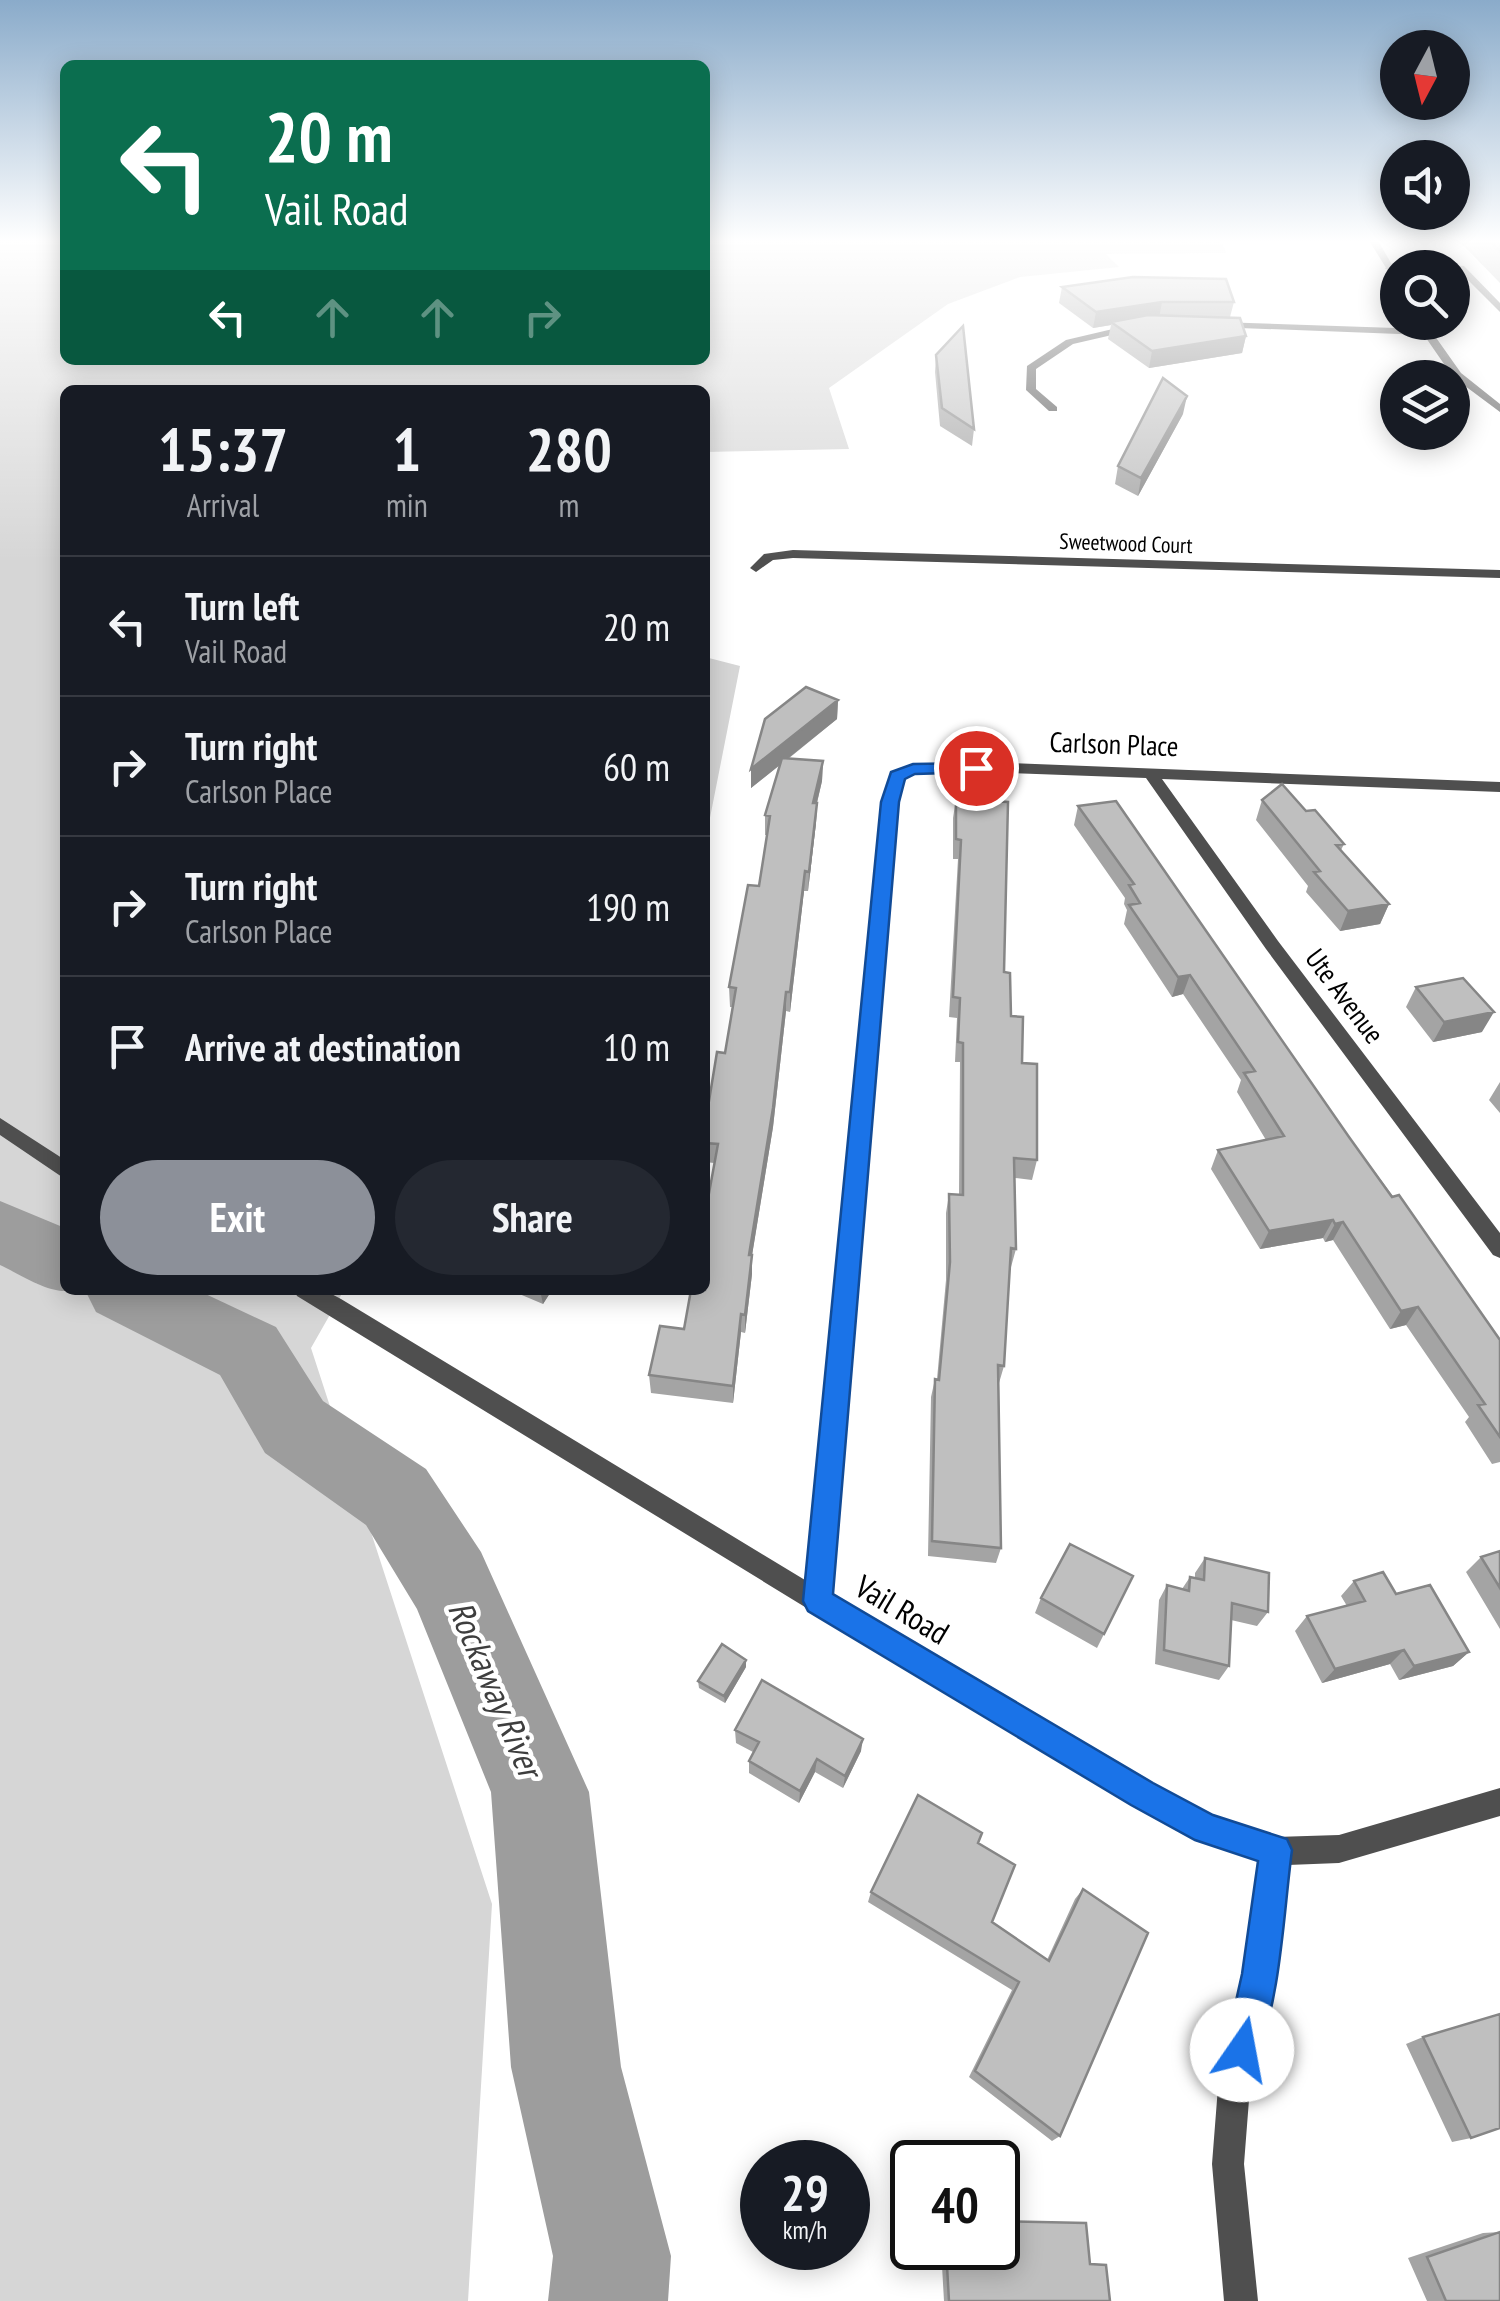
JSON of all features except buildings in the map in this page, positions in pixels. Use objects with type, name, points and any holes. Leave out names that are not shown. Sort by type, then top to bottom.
[{"type":"street","points":[[1053,409],[1028,384],[1032,368],[1041,358],[1066,346]]},
{"type":"street","points":[[1436,346],[1456,375],[1500,409]]},
{"type":"street","name":"Sweetwood Court","points":[[756,568],[769,556],[793,554],[1500,574]]},
{"type":"street","name":"Carlson Place","points":[[818,1601],[890,802],[897,776],[913,769],[950,769],[1500,788]]},
{"type":"street","name":"Ute Avenue","points":[[1150,774],[1272,945],[1500,1249]]},
{"type":"street","points":[[0,1125],[60,1168]]},
{"type":"street","name":"Vail Road","points":[[314,1295],[378,1329],[507,1413],[818,1601],[1207,1829],[1276,1850],[1339,1849],[1500,1802]]},
{"type":"street","points":[[1241,2301],[1228,2164],[1234,2087],[1259,1974],[1276,1850]]},
{"type":"shaded area","points":[[0,346],[60,346],[60,365],[710,365],[710,346],[888,346],[829,388],[849,449],[710,452],[710,385],[60,385],[60,1295],[341,1295],[311,1348],[492,1904],[468,2301],[0,2301]]},
{"type":"shaded area","points":[[710,658],[740,666],[710,818]]},
{"type":"waterway","name":"Rockaway River","points":[[0,1231],[60,1260]]},
{"type":"waterway","name":"Rockaway River","points":[[133,1295],[248,1351],[294,1427],[396,1497],[450,1582],[540,1792],[566,2067],[612,2256],[608,2301]]},
{"type":"route","points":[[976,768],[913,769],[897,776],[890,802],[818,1601],[1142,1794],[1207,1829],[1276,1850],[1259,1974],[1242,2050]]}]
